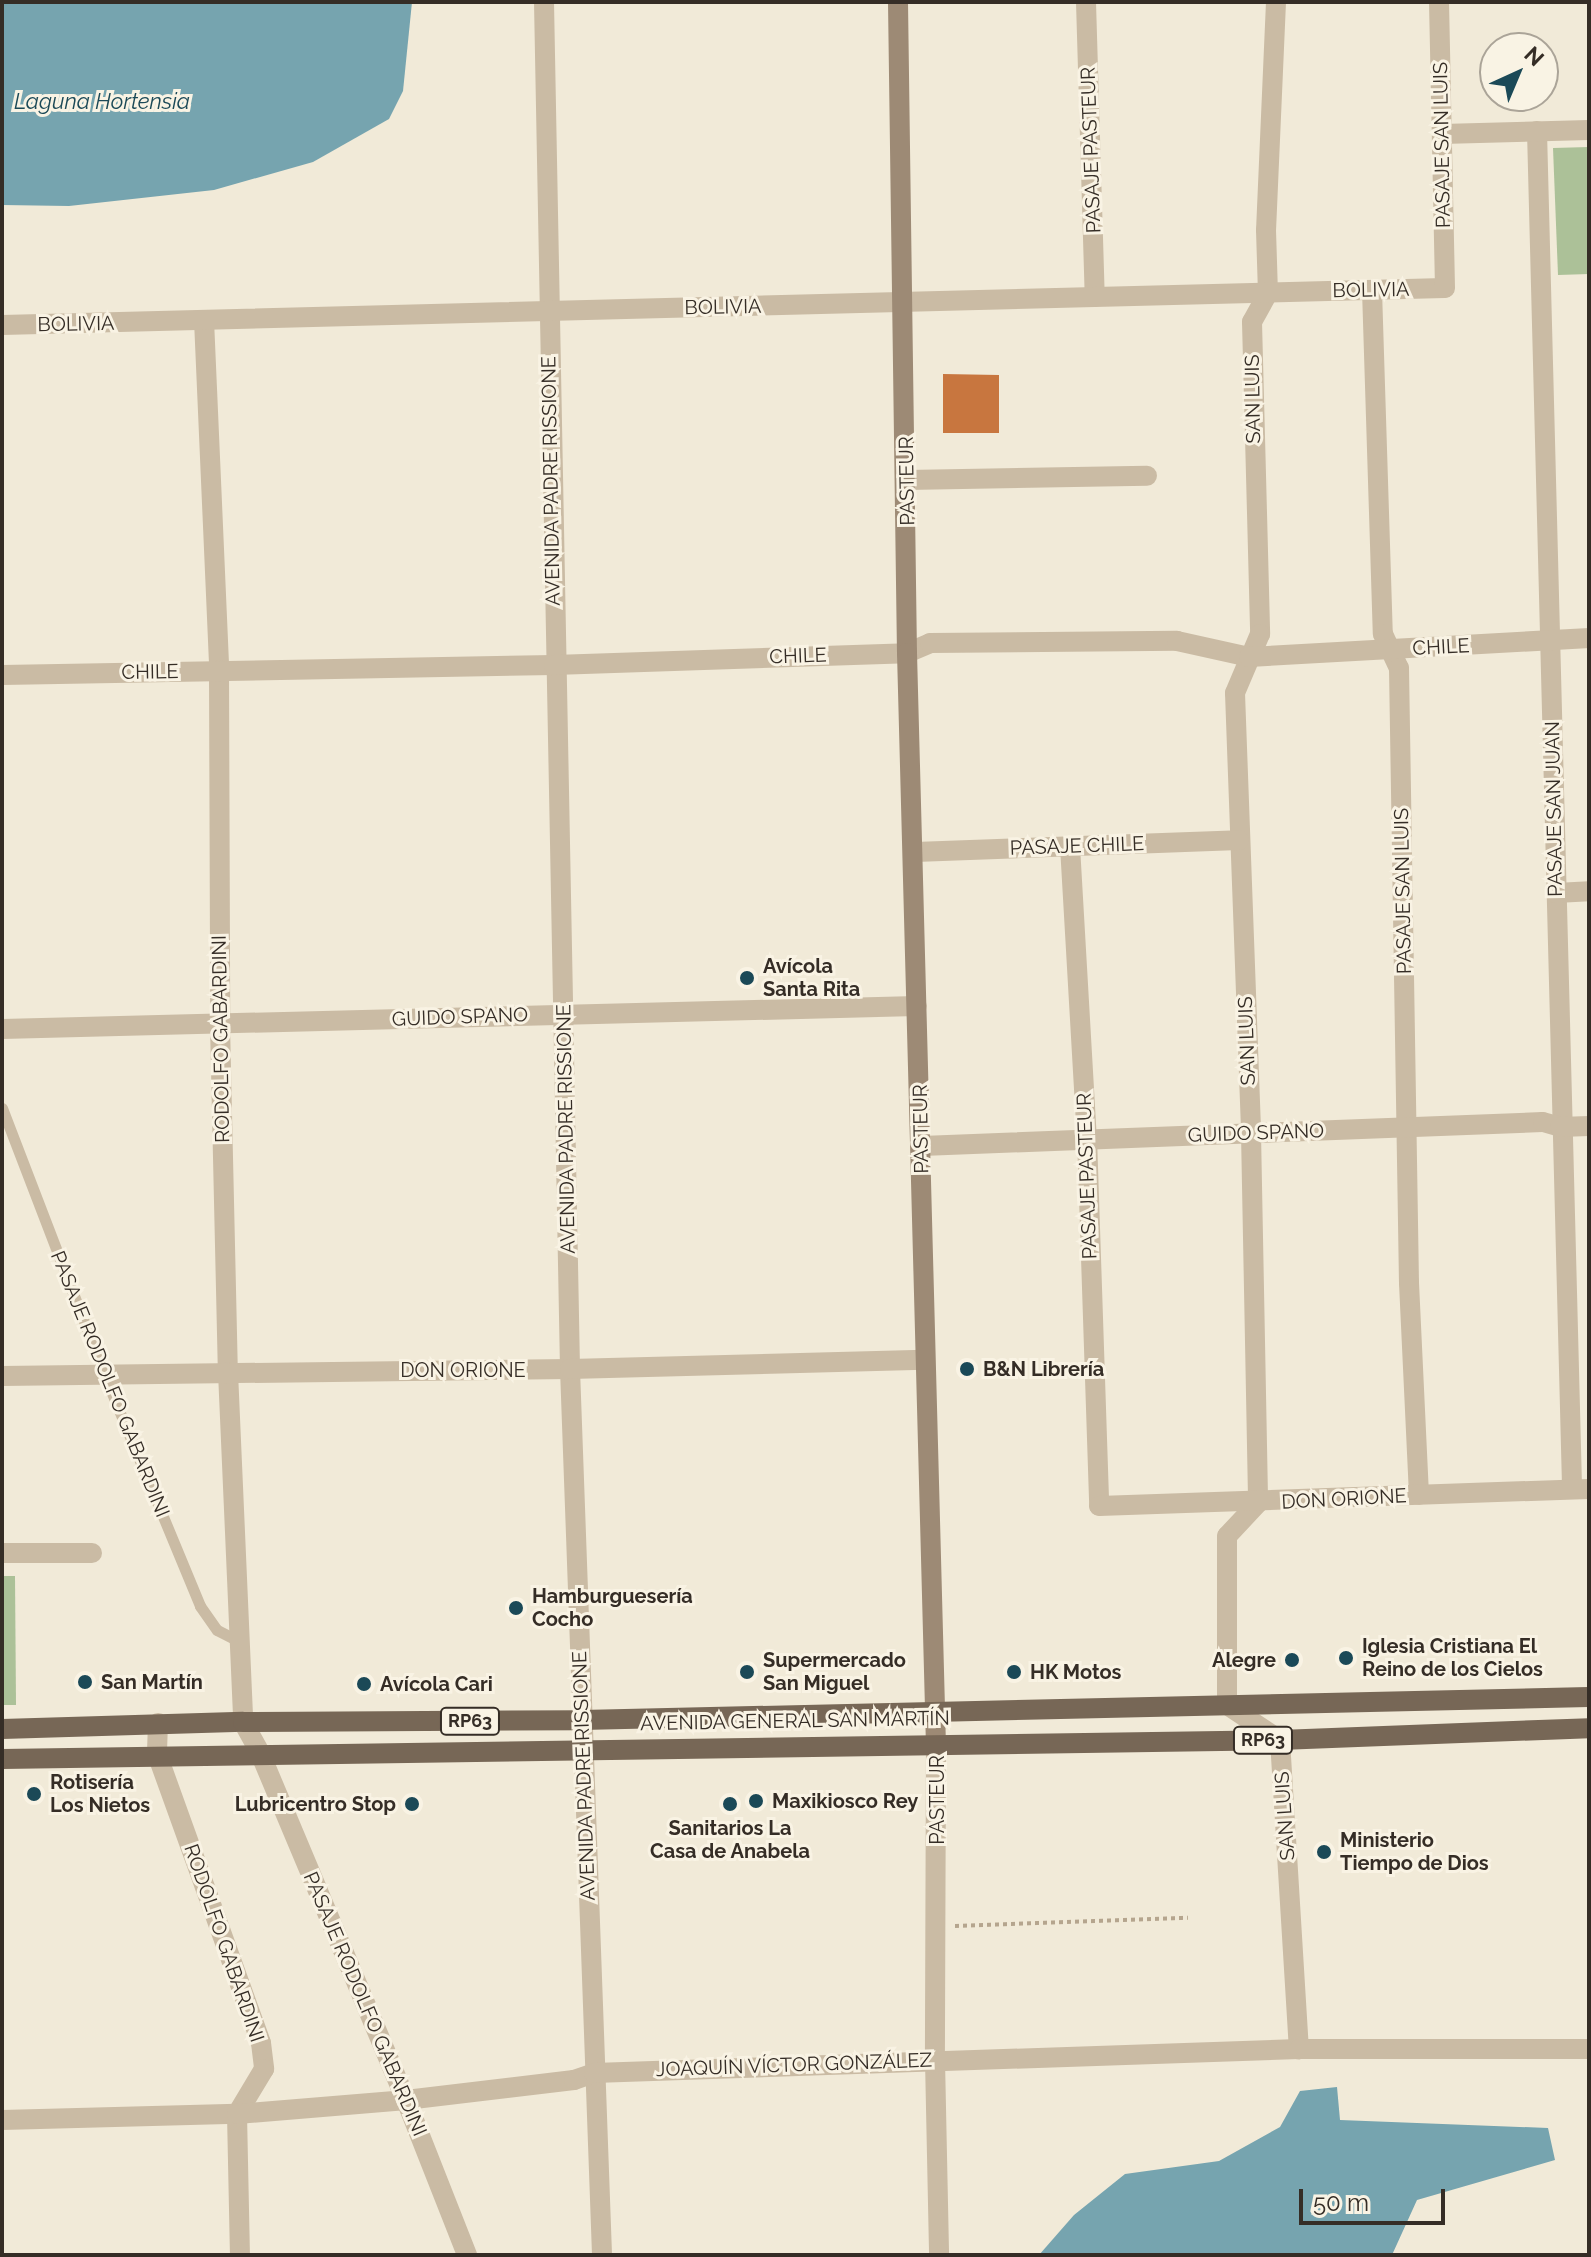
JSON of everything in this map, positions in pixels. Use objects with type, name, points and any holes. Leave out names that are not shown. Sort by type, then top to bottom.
[{"type":"main road","name":"AVENIDA GENERAL SAN MARTÍN","points":[[2,1729],[158,1723],[582,1720],[1589,1697]]},
{"type":"main road","name":"AVENIDA GENERAL SAN MARTÍN","points":[[2,1759],[157,1754],[1280,1740],[1589,1728]]},
{"type":"street","name":"AVENIDA PADRE RISSIONE","points":[[544,2],[554,665],[570,1369],[602,2255]]},
{"type":"street","name":"PASTEUR","points":[[898,2],[907,653],[915,852],[924,1360],[938,1710],[935,2060],[939,2255]]},
{"type":"street","name":"PASAJE PASTEUR","points":[[1086,2],[1095,297]]},
{"type":"street","name":"SAN LUIS","points":[[1258,1503],[1251,1133],[1235,693],[1260,634],[1252,322],[1268,293],[1266,230],[1276,2]]},
{"type":"street","name":"PASAJE SAN LUIS","points":[[1439,2],[1445,288]]},
{"type":"street","points":[[1442,134],[1589,130]]},
{"type":"street","name":"PASAJE SAN JUAN","points":[[1537,131],[1560,1127],[1580,1488]]},
{"type":"street","name":"BOLIVIA","points":[[2,325],[1445,288]]},
{"type":"street","name":"PASAJE SAN LUIS","points":[[1372,290],[1383,634],[1399,668],[1409,1283],[1419,1495]]},
{"type":"street","name":"RODOLFO GABARDINI","points":[[204,320],[219,670],[220,1025],[228,1372],[243,1722],[260,1753]]},
{"type":"street","points":[[907,480],[1147,476]]},
{"type":"street","name":"CHILE","points":[[2,675],[554,665],[907,653],[930,643],[1177,641],[1249,657],[1589,638]]},
{"type":"street","name":"PASAJE CHILE","points":[[915,852],[1239,840]]},
{"type":"street","name":"PASAJE PASTEUR","points":[[1070,846],[1087,1137],[1099,1506]]},
{"type":"street","points":[[1556,893],[1589,891]]},
{"type":"street","name":"GUIDO SPANO","points":[[2,1029],[917,1006]]},
{"type":"street","name":"GUIDO SPANO","points":[[922,1146],[1087,1137],[1543,1122],[1560,1127],[1589,1126]]},
{"type":"street","name":"DON ORIONE","points":[[2,1376],[570,1369],[924,1360]]},
{"type":"street","name":"DON ORIONE","points":[[1099,1506],[1258,1503],[1580,1488]]},
{"type":"street","points":[[1258,1503],[1227,1536],[1227,1705],[1280,1740]]},
{"type":"street","points":[[2,1553],[92,1553]]},
{"type":"street","name":"RODOLFO GABARDINI","points":[[158,1723],[157,1754],[261,2043],[264,2069],[237,2114]]},
{"type":"street","name":"SAN LUIS","points":[[1280,1740],[1299,2049]]},
{"type":"street","name":"PASAJE RODOLFO GABARDINI","points":[[260,1753],[406,2100],[467,2255]]},
{"type":"street","name":"JOAQUÍN VÍCTOR GONZÁLEZ","points":[[2,2120],[237,2114],[406,2100],[574,2080],[594,2073],[1299,2049],[1589,2049]]},
{"type":"street","points":[[237,2114],[240,2255]]},
{"type":"lane","name":"PASAJE RODOLFO GABARDINI","points":[[2,1108],[104,1374],[200,1606],[217,1630],[241,1642]]},
{"type":"path","points":[[937,1926],[1188,1918]]},
{"type":"green space","points":[[1589,147],[1589,274],[1558,275],[1553,148]]},
{"type":"green space","points":[[2,1576],[15,1576],[16,1705],[2,1705]]},
{"type":"water","name":"Laguna Hortensia","points":[[2,2],[412,2],[403,91],[389,119],[313,162],[214,190],[69,206],[2,205]]},
{"type":"water","points":[[1337,2087],[1340,2120],[1548,2128],[1555,2160],[1417,2200],[1392,2255],[1039,2255],[1074,2215],[1125,2174],[1219,2161],[1280,2127],[1300,2091]]},
{"type":"building","points":[[943,374],[999,375],[999,433],[943,433]]},
{"type":"place","name":"Avícola Santa Rita","points":[[747,978]]},
{"type":"place","name":"B&N Librería","points":[[967,1369]]},
{"type":"place","name":"Hamburguesería Cocho","points":[[516,1608]]},
{"type":"place","name":"Iglesia Cristiana El Reino de los Cielos","points":[[1346,1658]]},
{"type":"place","name":"Alegre","points":[[1292,1660]]},
{"type":"place","name":"Supermercado San Miguel","points":[[747,1672]]},
{"type":"place","name":"HK Motos","points":[[1014,1672]]},
{"type":"place","name":"San Martín","points":[[85,1682]]},
{"type":"place","name":"Avícola Cari","points":[[364,1684]]},
{"type":"place","name":"Rotisería Los Nietos","points":[[34,1794]]},
{"type":"place","name":"Maxikiosco Rey","points":[[756,1801]]},
{"type":"place","name":"Lubricentro Stop","points":[[412,1804]]},
{"type":"place","name":"Sanitarios La Casa de Anabela","points":[[730,1804]]},
{"type":"place","name":"Ministerio Tiempo de Dios","points":[[1324,1852]]}]
